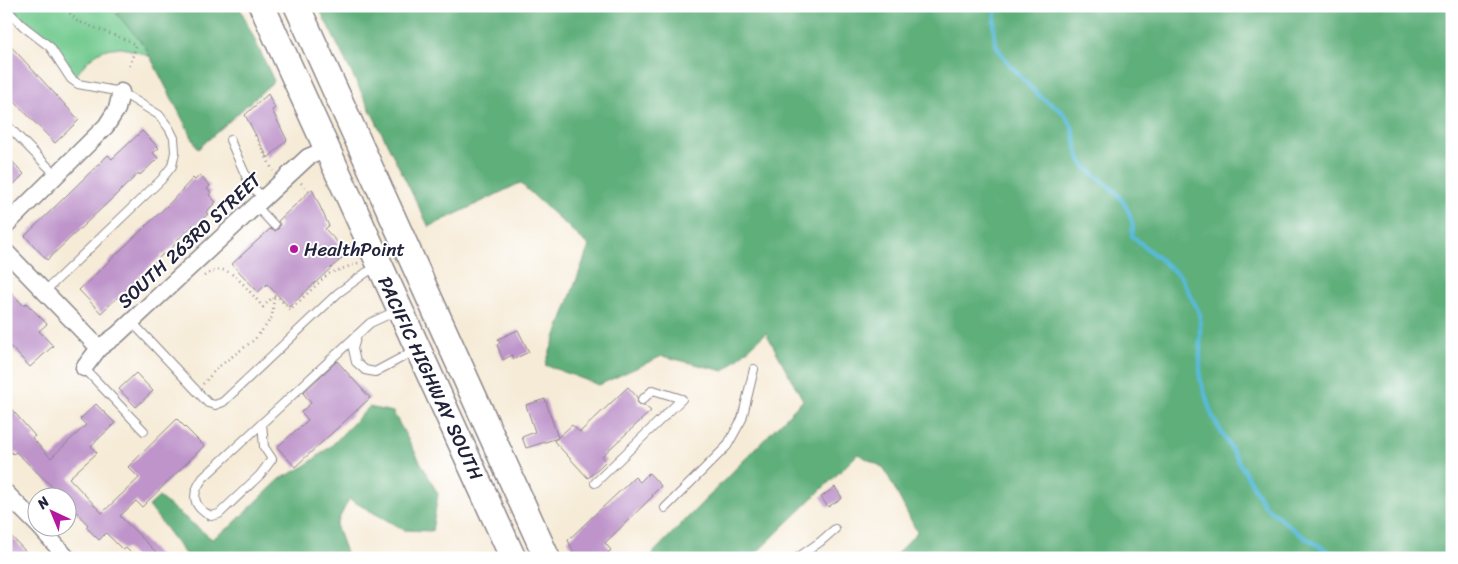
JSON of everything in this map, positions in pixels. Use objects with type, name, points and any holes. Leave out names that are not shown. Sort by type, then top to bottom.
[{"type":"main road","name":"PACIFIC HIGHWAY SOUTH","points":[[262,6],[340,176],[372,265],[400,310],[514,558]]},
{"type":"main road","name":"PACIFIC HIGHWAY SOUTH","points":[[297,6],[547,558]]},
{"type":"main road","points":[[340,176],[377,221],[384,237],[407,249]]},
{"type":"main road","points":[[372,265],[400,274],[413,301],[449,344]]},
{"type":"street","points":[[6,225],[106,126],[118,109],[121,92]]},
{"type":"street","name":"SOUTH 263RD STREET","points":[[84,368],[99,348],[131,321],[308,157],[327,148]]},
{"type":"street","points":[[6,252],[99,348]]},
{"type":"street","points":[[6,493],[28,516]]},
{"type":"street","points":[[47,536],[67,558]]},
{"type":"lane","points":[[6,9],[22,26],[50,47],[71,79],[78,84],[121,92],[159,115],[174,138],[175,152],[172,166],[161,180],[44,292]]},
{"type":"lane","points":[[6,124],[56,176]]},
{"type":"lane","points":[[230,140],[249,183],[274,225]]},
{"type":"lane","points":[[131,321],[208,403],[215,405],[223,402],[338,293],[367,272],[372,265]]},
{"type":"lane","points":[[262,423],[264,447],[272,459],[260,475],[219,514],[208,515],[198,506],[194,499],[199,482],[262,423],[357,335],[370,324],[400,310]]},
{"type":"lane","points":[[357,335],[353,349],[356,362],[365,370],[375,372],[418,349]]},
{"type":"lane","points":[[84,368],[144,431]]},
{"type":"lane","points":[[666,508],[727,446],[742,419],[754,369]]},
{"type":"lane","points":[[595,483],[682,399],[653,390],[642,400]]},
{"type":"lane","points":[[797,558],[836,528]]},
{"type":"path","points":[[62,6],[77,21],[129,41],[136,46],[129,68]]},
{"type":"path","points":[[255,135],[272,171]]},
{"type":"path","points":[[299,180],[310,191]]},
{"type":"path","points":[[274,296],[279,298],[290,310],[328,274],[372,265]]},
{"type":"path","points":[[200,279],[216,270],[226,270],[263,307],[274,296]]},
{"type":"path","points":[[197,391],[217,368],[254,340],[265,327],[272,318],[274,296]]},
{"type":"green space","points":[[10,6],[110,6],[144,45],[151,57],[127,49],[108,49],[92,57],[75,77],[54,43],[22,19]]},
{"type":"green space","points":[[125,6],[239,6],[274,81],[198,149],[144,45],[116,13]]},
{"type":"green space","points":[[318,6],[1452,6],[1452,558],[893,558],[917,532],[884,468],[858,454],[751,558],[648,558],[803,400],[766,333],[724,371],[662,356],[599,385],[545,365],[589,246],[520,183],[429,227]]},
{"type":"green space","points":[[369,407],[393,412],[438,494],[432,531],[404,530],[349,499],[336,525],[348,558],[191,558],[185,554],[149,506],[159,497],[212,539],[230,527],[280,479],[305,466],[331,446]]},
{"type":"building","points":[[6,41],[79,120],[55,143],[6,93]]},
{"type":"building","points":[[268,94],[275,108],[272,110],[287,140],[268,158],[245,115]]},
{"type":"building","points":[[142,131],[159,148],[153,153],[158,158],[140,175],[139,173],[47,260],[25,236],[108,155],[112,159]]},
{"type":"building","points":[[6,155],[24,174],[6,192]]},
{"type":"building","points":[[200,175],[210,186],[207,189],[211,192],[209,195],[216,202],[206,212],[208,214],[194,227],[193,225],[176,241],[177,243],[101,313],[79,290],[171,202],[193,178],[195,180]]},
{"type":"building","name":"HealthPoint","points":[[312,189],[329,226],[325,229],[342,247],[337,251],[343,257],[289,307],[267,284],[258,292],[232,264],[270,229],[275,231],[278,229],[280,224],[278,221]]},
{"type":"building","points":[[6,287],[24,306],[26,303],[47,324],[39,331],[53,346],[30,367],[6,342]]},
{"type":"building","points":[[518,330],[529,352],[514,359],[512,355],[503,360],[497,345],[500,343],[498,339]]},
{"type":"building","points":[[337,361],[370,398],[295,467],[277,447],[308,420],[301,412],[311,403],[303,393]]},
{"type":"building","points":[[136,373],[153,391],[136,407],[119,389]]},
{"type":"building","points":[[628,387],[637,397],[638,404],[644,405],[651,411],[602,456],[606,461],[588,478],[554,441],[572,425],[580,432]]},
{"type":"building","points":[[545,399],[558,438],[526,448],[522,437],[535,432],[526,405]]},
{"type":"building","points":[[6,403],[35,436],[32,438],[51,458],[86,425],[80,419],[96,404],[115,423],[91,446],[97,453],[69,478],[77,486],[52,486],[16,452],[13,454],[6,446]]},
{"type":"building","points":[[177,419],[204,446],[142,507],[136,501],[120,516],[162,558],[136,558],[126,548],[123,550],[106,533],[99,540],[86,527],[88,525],[78,514],[78,488],[102,513],[139,478],[128,467]]},
{"type":"building","points":[[649,473],[661,486],[605,543],[611,550],[603,558],[576,558],[568,540],[635,477],[640,482]]},
{"type":"building","points":[[835,487],[842,498],[828,507],[821,497]]},
{"type":"building","points":[[6,531],[32,558],[6,558]]},
{"type":"waterway","points":[[996,6],[994,30],[998,49],[1032,89],[1043,99],[1058,108],[1067,118],[1073,130],[1076,148],[1081,161],[1114,191],[1127,209],[1132,223],[1132,236],[1180,276],[1200,314],[1200,378],[1212,416],[1264,505],[1299,534],[1340,558]]},
{"type":"place","name":"HealthPoint","points":[[294,249]]}]
